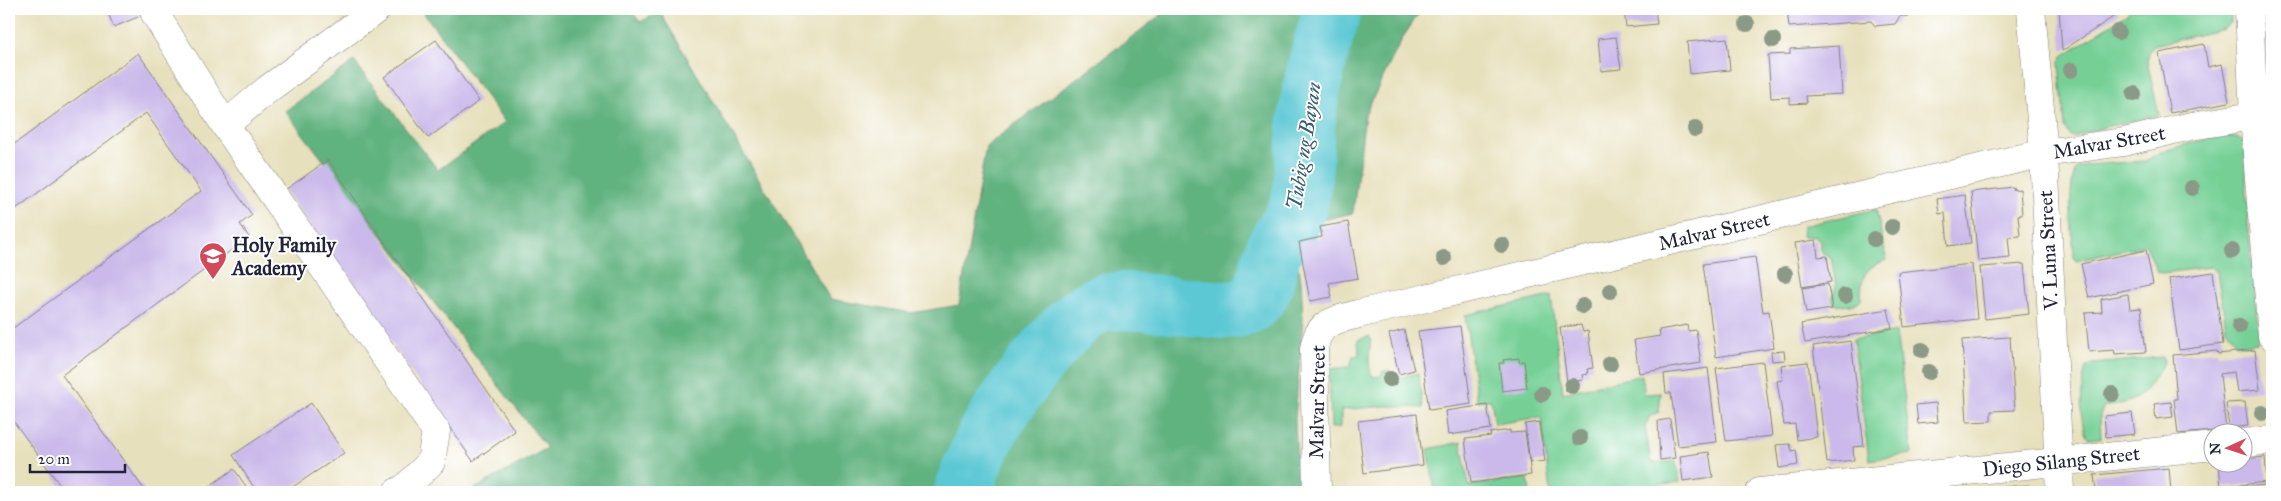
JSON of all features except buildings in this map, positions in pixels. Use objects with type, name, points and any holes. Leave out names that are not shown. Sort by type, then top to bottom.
[{"type":"street","points":[[225,125],[268,90],[377,9]]},
{"type":"street","name":"V. Luna Street","points":[[2031,9],[2044,153],[2060,492]]},
{"type":"street","points":[[2249,9],[2263,115],[2272,336]]},
{"type":"street","points":[[155,14],[225,125],[436,432],[431,462],[406,488],[397,492]]},
{"type":"street","name":"Malvar Street","points":[[1317,492],[1314,349],[1316,338],[1321,329],[1329,323],[1358,314],[2044,153],[2124,142],[2191,126],[2263,115]]},
{"type":"street","points":[[2254,442],[2272,440]]},
{"type":"street","name":"Diego Silang Street","points":[[1760,492],[2058,460],[2204,447]]},
{"type":"green space","points":[[425,9],[630,9],[640,22],[660,12],[830,299],[911,313],[959,305],[986,146],[1169,9],[1422,9],[1403,37],[1365,114],[1353,213],[1314,222],[1316,232],[1298,237],[1295,248],[1301,280],[1303,319],[1295,419],[1298,492],[469,492],[547,448],[285,111],[354,61],[438,170],[505,122],[422,11]]},
{"type":"green space","points":[[2130,9],[2231,9],[2231,23],[2224,29],[2154,45],[2148,53],[2147,60],[2159,115],[2105,127],[2073,137],[2069,135],[2065,127],[2059,64],[2063,56],[2127,14]]},
{"type":"green space","points":[[2237,137],[2242,140],[2245,147],[2248,223],[2259,336],[2257,342],[2238,345],[2226,328],[2217,272],[2211,267],[2163,273],[2157,272],[2146,245],[2076,261],[2074,258],[2071,201],[2071,189],[2076,169],[2085,165],[2145,161],[2161,152],[2187,144],[2212,138]]},
{"type":"green space","points":[[1876,209],[1887,260],[1873,266],[1865,274],[1861,300],[1848,305],[1834,304],[1832,298],[1836,287],[1831,257],[1821,252],[1821,242],[1816,237],[1802,236],[1803,226]]},
{"type":"green space","points":[[1551,296],[1563,393],[1642,375],[1645,394],[1661,393],[1659,412],[1650,416],[1645,426],[1651,463],[1676,461],[1680,482],[1589,492],[1550,492],[1541,417],[1495,424],[1491,400],[1477,401],[1465,315]]},
{"type":"green space","points":[[1896,332],[1912,454],[1869,460],[1853,339]]},
{"type":"green space","points":[[1370,336],[1369,366],[1373,377],[1380,376],[1383,371],[1389,370],[1398,378],[1418,373],[1423,408],[1386,406],[1341,410],[1341,427],[1331,428],[1329,369],[1350,367],[1353,356],[1359,355],[1358,340]]},
{"type":"green space","points":[[2162,357],[2164,362],[2147,389],[2135,399],[2104,407],[2100,415],[2101,439],[2088,438],[2082,414],[2082,393],[2086,367],[2093,364]]},
{"type":"green space","points":[[1461,442],[1469,486],[1528,478],[1530,492],[1435,492],[1428,449]]},
{"type":"waterway","name":"Tubig ng Bayan","points":[[963,492],[982,444],[998,415],[1041,357],[1074,321],[1090,309],[1103,303],[1121,301],[1225,310],[1251,304],[1258,297],[1263,288],[1277,243],[1292,219],[1299,203],[1303,183],[1306,130],[1311,92],[1333,9]]},
{"type":"place","name":"Holy Family Academy","points":[[213,280]]}]
